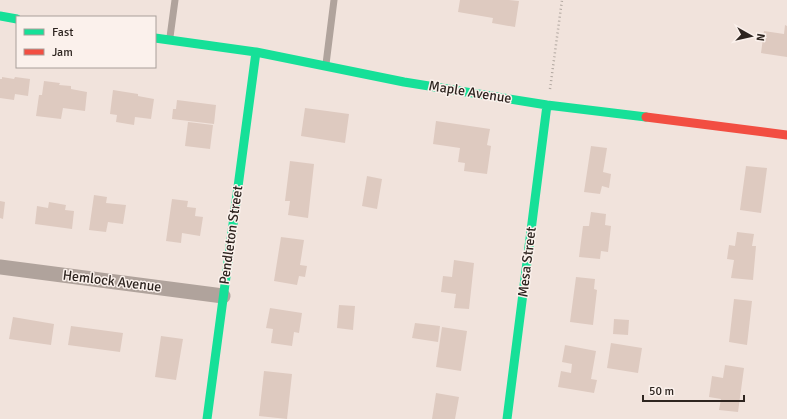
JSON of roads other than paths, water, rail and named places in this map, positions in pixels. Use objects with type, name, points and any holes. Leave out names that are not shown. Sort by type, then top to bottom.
[{"type":"street","points":[[0,16],[16,19]]},
{"type":"street","name":"Maple Avenue","points":[[156,38],[256,52],[404,82],[547,105],[787,135]]},
{"type":"street","name":"Pendleton Street","points":[[207,419],[256,52]]},
{"type":"street","name":"Mesa Street","points":[[507,419],[547,105]]},
{"type":"street","name":"Hemlock Avenue","points":[[0,267],[223,296]]},
{"type":"lane","points":[[170,40],[175,0]]},
{"type":"lane","points":[[326,66],[334,0]]}]
